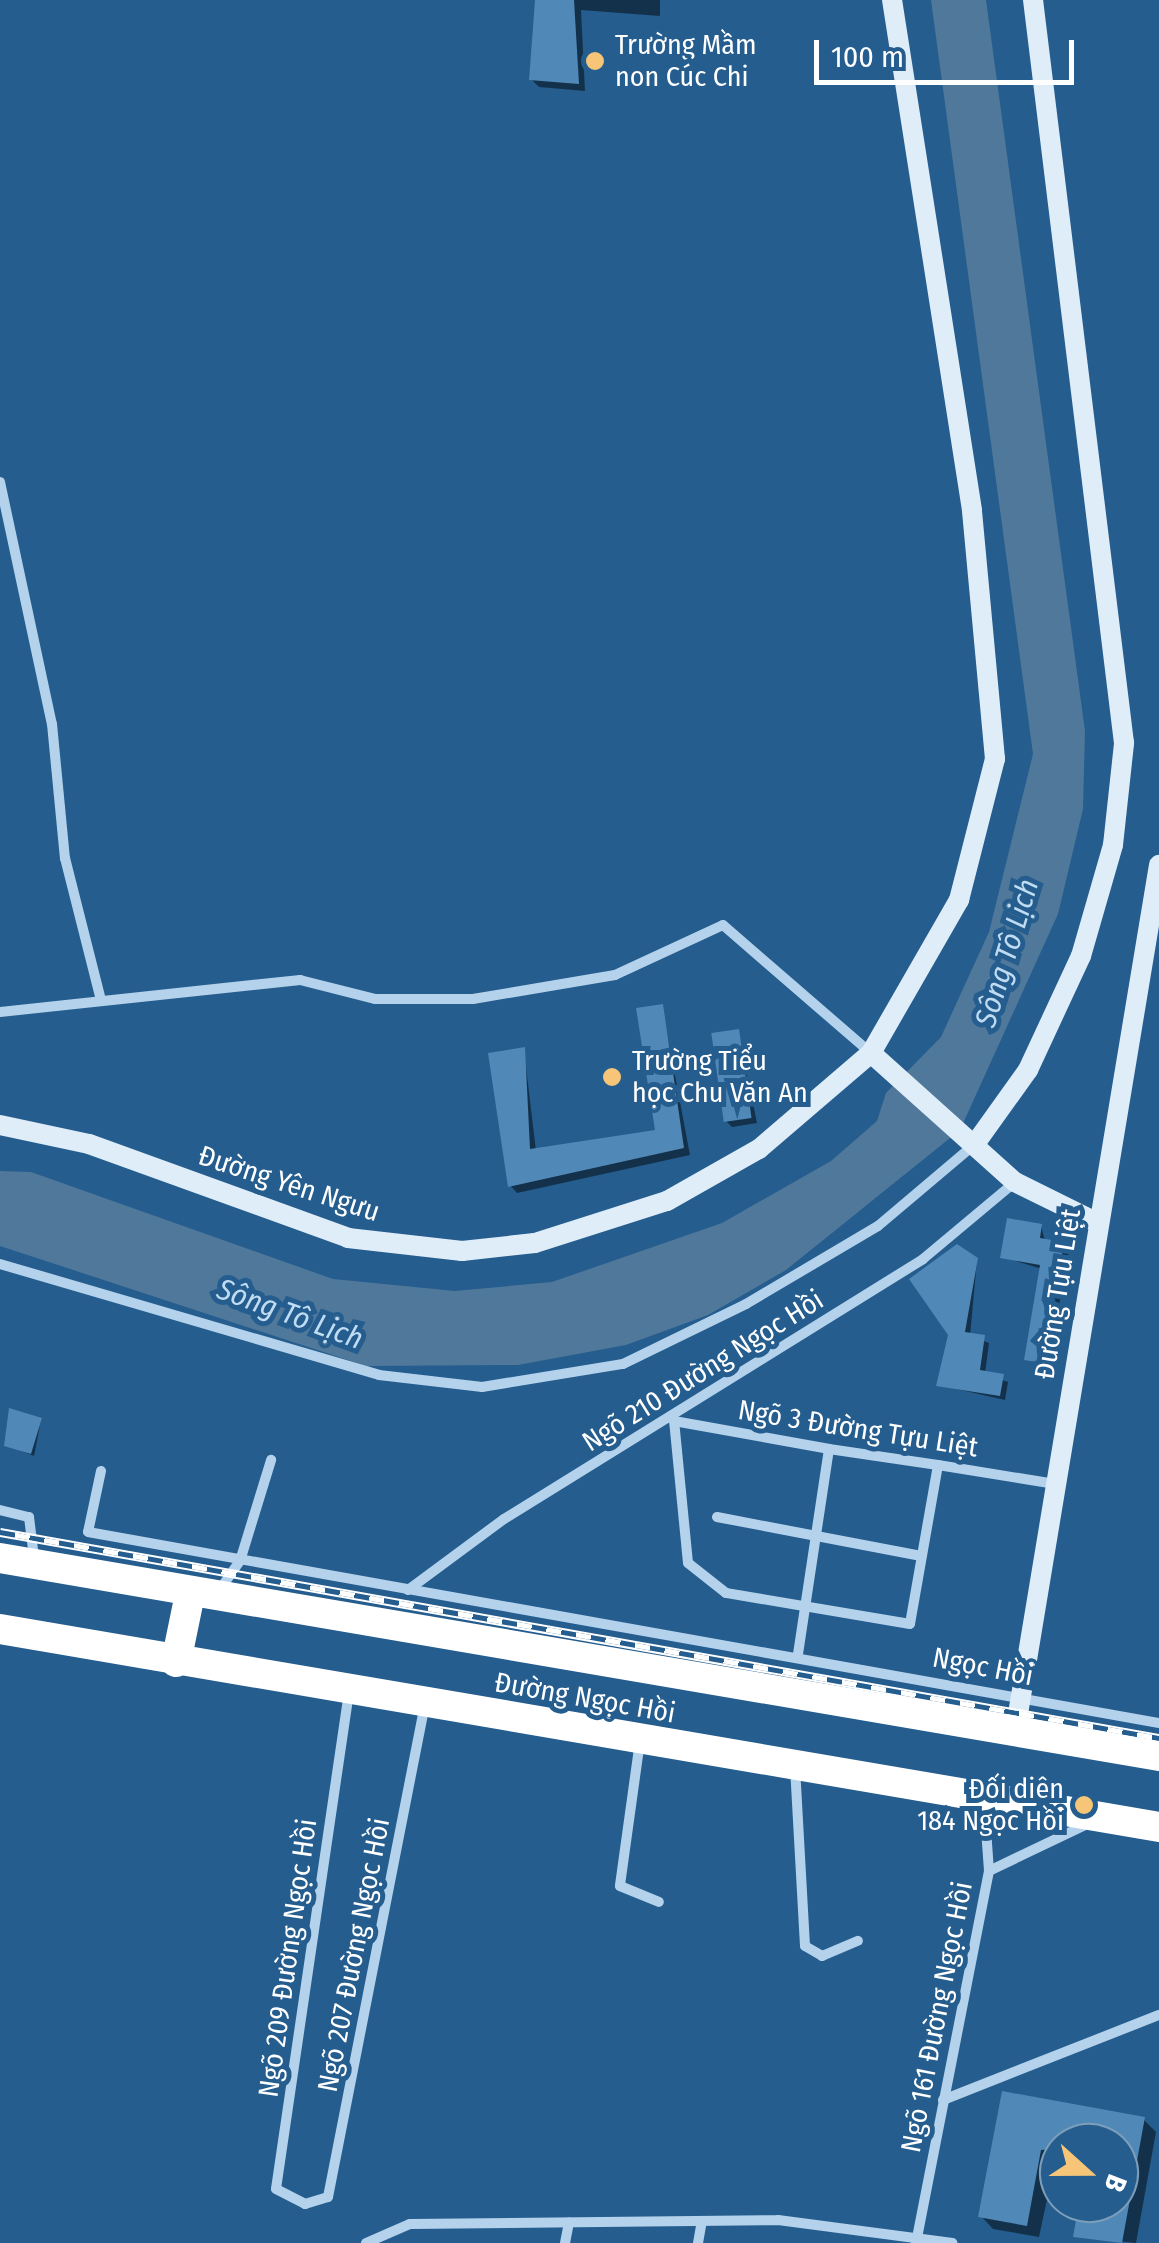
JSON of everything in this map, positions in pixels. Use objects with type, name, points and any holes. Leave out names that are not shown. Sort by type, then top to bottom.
[{"type":"highway","name":"Đường Ngọc Hồi","points":[[0,1558],[1159,1756]]},
{"type":"highway","points":[[176,1662],[201,1595]]},
{"type":"highway","name":"Đường Ngọc Hồi","points":[[0,1629],[1159,1827]]},
{"type":"street","name":"Đường Yên Ngưu","points":[[0,1125],[90,1144],[348,1238],[462,1250],[611,1224],[696,1187],[770,1141],[878,1059],[959,900],[996,759],[972,510],[892,0]]},
{"type":"street","points":[[0,1264],[362,1370],[482,1388],[622,1364],[746,1304],[878,1226],[969,1139],[1028,1070],[1081,956],[1113,844],[1124,743],[1033,0]]},
{"type":"street","points":[[0,482],[50,710],[65,858],[101,1000]]},
{"type":"street","name":"Đường Tựu Liệt","points":[[1015,1732],[1024,1698],[1096,1222],[1159,865]]},
{"type":"street","points":[[0,1012],[300,980],[375,999],[474,999],[614,974],[723,924],[1015,1182],[1096,1222]]},
{"type":"street","name":"Ngõ 210 Đường Ngọc Hồi","points":[[408,1590],[504,1520],[674,1420],[924,1260],[1015,1182]]},
{"type":"street","points":[[674,1420],[688,1562],[726,1593],[910,1624],[938,1465]]},
{"type":"street","name":"Ngõ 3 Đường Tựu Liệt","points":[[674,1420],[1056,1484]]},
{"type":"street","points":[[798,1654],[829,1448]]},
{"type":"street","points":[[201,1595],[240,1561],[271,1460]]},
{"type":"street","name":"Ngọc Hồi","points":[[101,1472],[88,1532],[798,1654],[1159,1723]]},
{"type":"street","points":[[0,1510],[29,1517],[34,1564]]},
{"type":"street","points":[[718,1517],[922,1556]]},
{"type":"street","name":"Ngõ 209 Đường Ngọc Hồi","points":[[313,2205],[276,2190],[349,1691]]},
{"type":"street","name":"Ngõ 207 Đường Ngọc Hồi","points":[[313,2205],[328,2197],[425,1704]]},
{"type":"street","points":[[640,1740],[620,1886],[659,1902]]},
{"type":"street","points":[[795,1766],[805,1946],[822,1956],[858,1941]]},
{"type":"street","name":"Ngõ 161 Đường Ngọc Hồi","points":[[917,2239],[989,1871],[984,1800]]},
{"type":"street","points":[[989,1871],[1092,1821],[1122,1821]]},
{"type":"street","points":[[943,2100],[1159,2014]]},
{"type":"street","points":[[565,2243],[569,2222]]},
{"type":"street","points":[[698,2243],[702,2222]]},
{"type":"street","points":[[366,2243],[410,2224],[702,2222],[952,2243]]},
{"type":"water","name":"Sông Tô Lịch","points":[[931,0],[986,0],[1085,731],[1083,809],[1058,914],[960,1130],[786,1270],[708,1315],[626,1345],[518,1365],[366,1366],[0,1246],[0,1171],[31,1172],[333,1279],[455,1291],[552,1282],[722,1223],[831,1161],[877,1121],[886,1093],[941,1037],[989,932],[1033,754]]},
{"type":"building","points":[[535,0],[574,0],[579,84],[529,80]]},
{"type":"building","points":[[663,1004],[684,1148],[508,1187],[488,1053],[525,1047],[530,1149],[655,1130],[636,1008]]},
{"type":"building","points":[[739,1029],[752,1118],[724,1122],[711,1033]]},
{"type":"building","points":[[1007,1218],[1042,1224],[1040,1238],[1064,1242],[1043,1363],[1024,1360],[1040,1265],[1000,1258]]},
{"type":"building","points":[[957,1244],[978,1258],[965,1332],[985,1335],[980,1370],[1004,1374],[1000,1396],[936,1386],[948,1335],[909,1279]]},
{"type":"building","points":[[9,1408],[42,1418],[31,1454],[4,1446]]},
{"type":"building","points":[[1002,2091],[1145,2117],[1139,2150],[1139,2123],[1039,2123],[1039,2161],[1027,2226],[978,2217]]},
{"type":"building","points":[[1075,2223],[1126,2223],[1122,2243],[1073,2237]]},
{"type":"railway","points":[[0,1532],[1159,1738]]},
{"type":"place","name":"Trường Mầm non Cúc Chi","points":[[595,61]]},
{"type":"place","name":"Trường Tiểu học Chu Văn An","points":[[612,1077]]},
{"type":"place","name":"Đối diện 184 Ngọc Hồi","points":[[1084,1805]]}]
